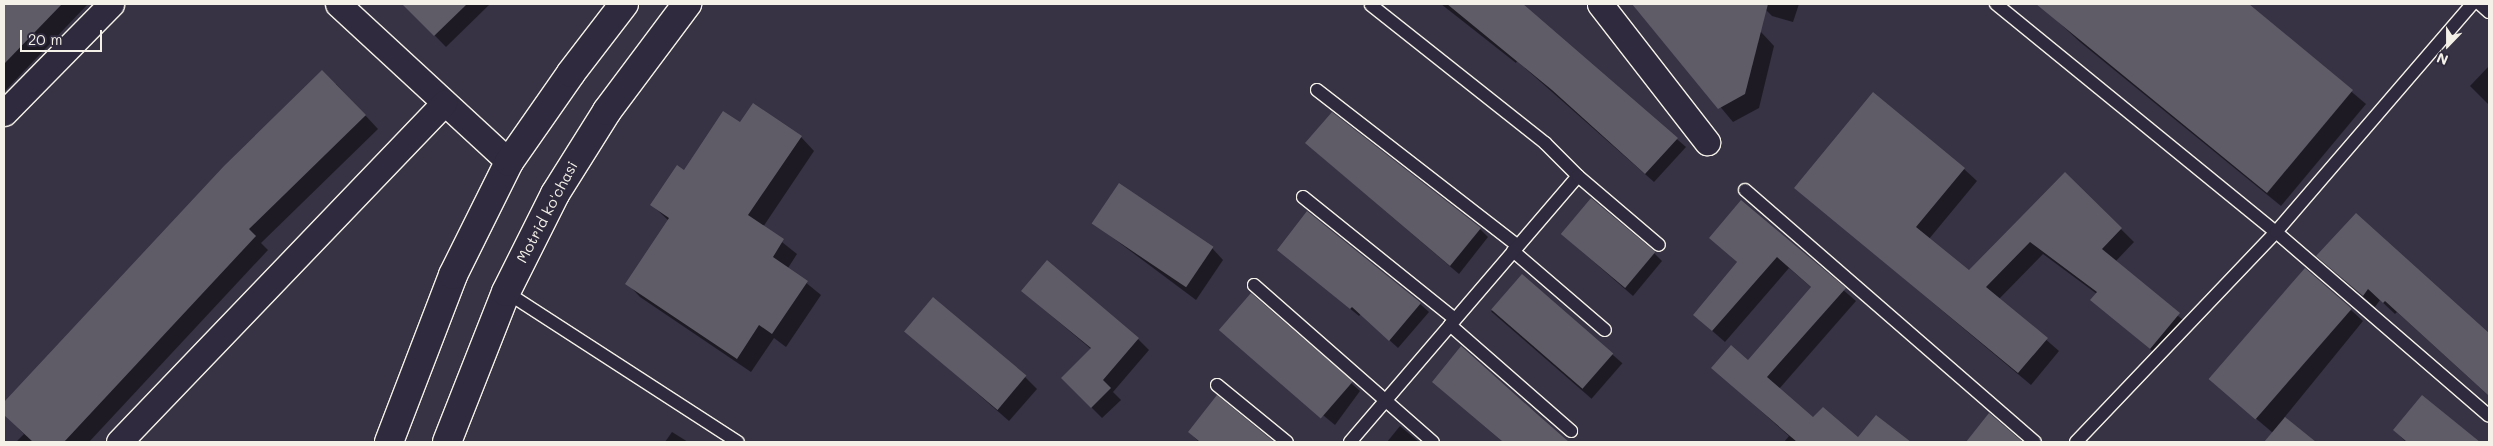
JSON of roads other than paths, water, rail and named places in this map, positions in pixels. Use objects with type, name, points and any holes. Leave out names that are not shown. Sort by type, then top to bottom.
[{"type":"main road","points":[[389,442],[453,275],[509,162],[571,73],[624,4]]},
{"type":"main road","name":"Motrid ko'chasi","points":[[447,442],[506,292],[580,151],[687,4]]},
{"type":"street","points":[[4,113],[111,4]]},
{"type":"street","points":[[338,4],[509,162]]},
{"type":"street","points":[[1600,4],[1707,142]]},
{"type":"street","points":[[119,442],[444,103]]},
{"type":"lane","points":[[1996,4],[2276,232],[2489,416]]},
{"type":"lane","points":[[2076,442],[2276,232],[2472,4]]},
{"type":"lane","points":[[2480,4],[2489,12]]},
{"type":"lane","points":[[1371,5],[1545,143],[1578,176],[1659,244]]},
{"type":"lane","points":[[1317,90],[1515,249],[1605,330]]},
{"type":"lane","points":[[1350,442],[1578,176]]},
{"type":"lane","points":[[1745,190],[2035,442]]},
{"type":"lane","points":[[1303,197],[1452,322],[1571,431]]},
{"type":"lane","points":[[1254,285],[1433,442]]},
{"type":"lane","points":[[506,292],[738,442]]},
{"type":"lane","points":[[1217,385],[1287,442]]}]
